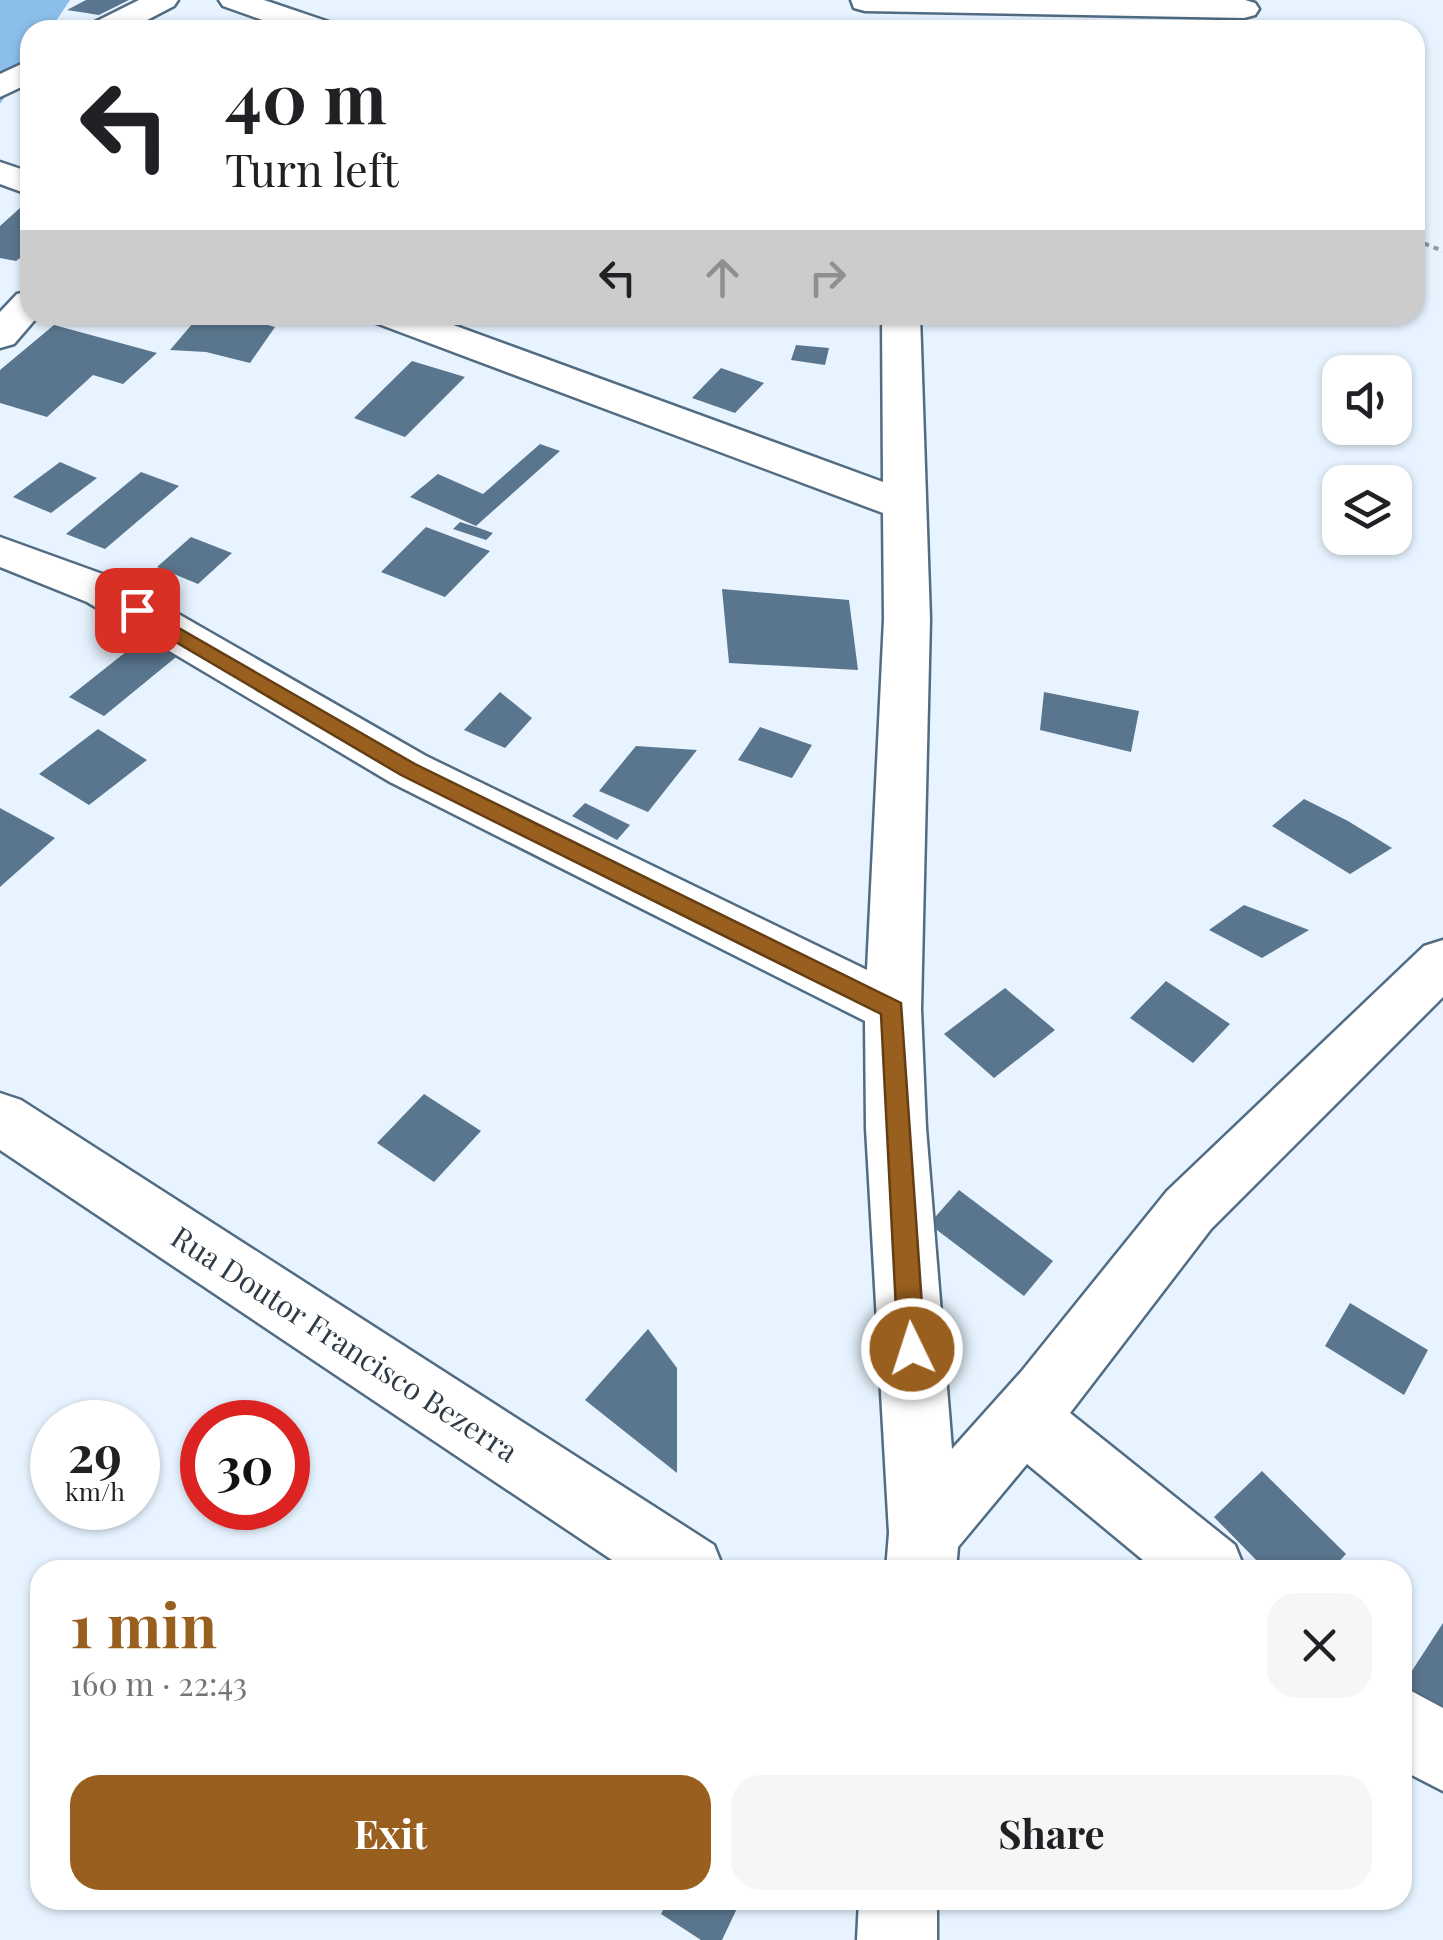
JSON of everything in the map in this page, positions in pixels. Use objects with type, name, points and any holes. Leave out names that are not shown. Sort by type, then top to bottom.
[{"type":"street","points":[[124,20],[163,0]]},
{"type":"street","points":[[234,0],[292,20]]},
{"type":"street","points":[[865,10],[1244,9]]},
{"type":"street","points":[[0,336],[20,313]]},
{"type":"street","points":[[417,325],[906,506]]},
{"type":"street","points":[[902,325],[906,506],[892,1009],[923,1551]]},
{"type":"street","points":[[0,551],[103,591],[408,770],[892,1009]]},
{"type":"street","points":[[923,1551],[1188,1210],[1443,962]]},
{"type":"street","name":"Rua Doutor Francisco Bezerra","points":[[0,1118],[675,1560]]},
{"type":"street","points":[[1023,1418],[1198,1560]]},
{"type":"street","points":[[1412,1731],[1443,1754]]},
{"type":"street","points":[[898,1910],[898,1940]]},
{"type":"shaded area","points":[[0,0],[70,0],[57,20],[20,20],[20,74],[0,104]]},
{"type":"building","points":[[86,0],[129,0],[99,15],[67,10]]},
{"type":"building","points":[[20,208],[20,258],[16,261],[0,258],[0,226]]},
{"type":"building","points":[[54,325],[157,353],[123,384],[93,375],[47,417],[0,403],[0,370]]},
{"type":"building","points":[[191,325],[275,327],[250,363],[206,352],[170,350]]},
{"type":"building","points":[[796,345],[829,348],[825,365],[791,360]]},
{"type":"building","points":[[412,361],[465,377],[405,437],[354,418]]},
{"type":"building","points":[[721,368],[764,383],[735,413],[692,398]]},
{"type":"building","points":[[540,444],[560,451],[476,526],[410,497],[438,474],[483,494]]},
{"type":"building","points":[[60,462],[97,478],[51,513],[13,497]]},
{"type":"building","points":[[141,472],[179,486],[105,549],[66,534]]},
{"type":"building","points":[[460,522],[493,533],[486,540],[453,529]]},
{"type":"building","points":[[426,527],[490,551],[445,597],[381,572]]},
{"type":"building","points":[[191,537],[232,553],[198,584],[157,567]]},
{"type":"building","points":[[722,589],[849,600],[858,670],[729,663]]},
{"type":"building","points":[[146,636],[181,653],[104,716],[69,697]]},
{"type":"building","points":[[500,692],[532,718],[505,748],[464,730]]},
{"type":"building","points":[[1044,692],[1139,711],[1131,752],[1040,730]]},
{"type":"building","points":[[760,727],[812,745],[792,778],[738,760]]},
{"type":"building","points":[[98,729],[147,760],[89,805],[39,774]]},
{"type":"building","points":[[636,746],[697,750],[648,812],[599,791]]},
{"type":"building","points":[[1304,799],[1392,848],[1350,874],[1272,826]]},
{"type":"building","points":[[585,803],[630,825],[617,840],[572,816]]},
{"type":"building","points":[[0,808],[55,838],[0,887]]},
{"type":"building","points":[[1244,905],[1309,930],[1262,958],[1209,930]]},
{"type":"building","points":[[1166,981],[1230,1024],[1193,1063],[1130,1018]]},
{"type":"building","points":[[1005,988],[1055,1030],[994,1078],[944,1034]]},
{"type":"building","points":[[424,1094],[481,1131],[434,1182],[377,1143]]},
{"type":"building","points":[[959,1190],[1053,1261],[1024,1296],[929,1224]]},
{"type":"building","points":[[1350,1303],[1428,1350],[1404,1395],[1325,1346]]},
{"type":"building","points":[[648,1329],[677,1368],[677,1473],[585,1400]]},
{"type":"building","points":[[1262,1471],[1346,1554],[1340,1560],[1256,1560],[1214,1517]]},
{"type":"building","points":[[1443,1623],[1443,1741],[1412,1716],[1412,1671]]},
{"type":"building","points":[[663,1910],[736,1910],[722,1940],[701,1940],[661,1914]]},
{"type":"route","points":[[137,610],[408,770],[892,1009],[912,1349]]}]
